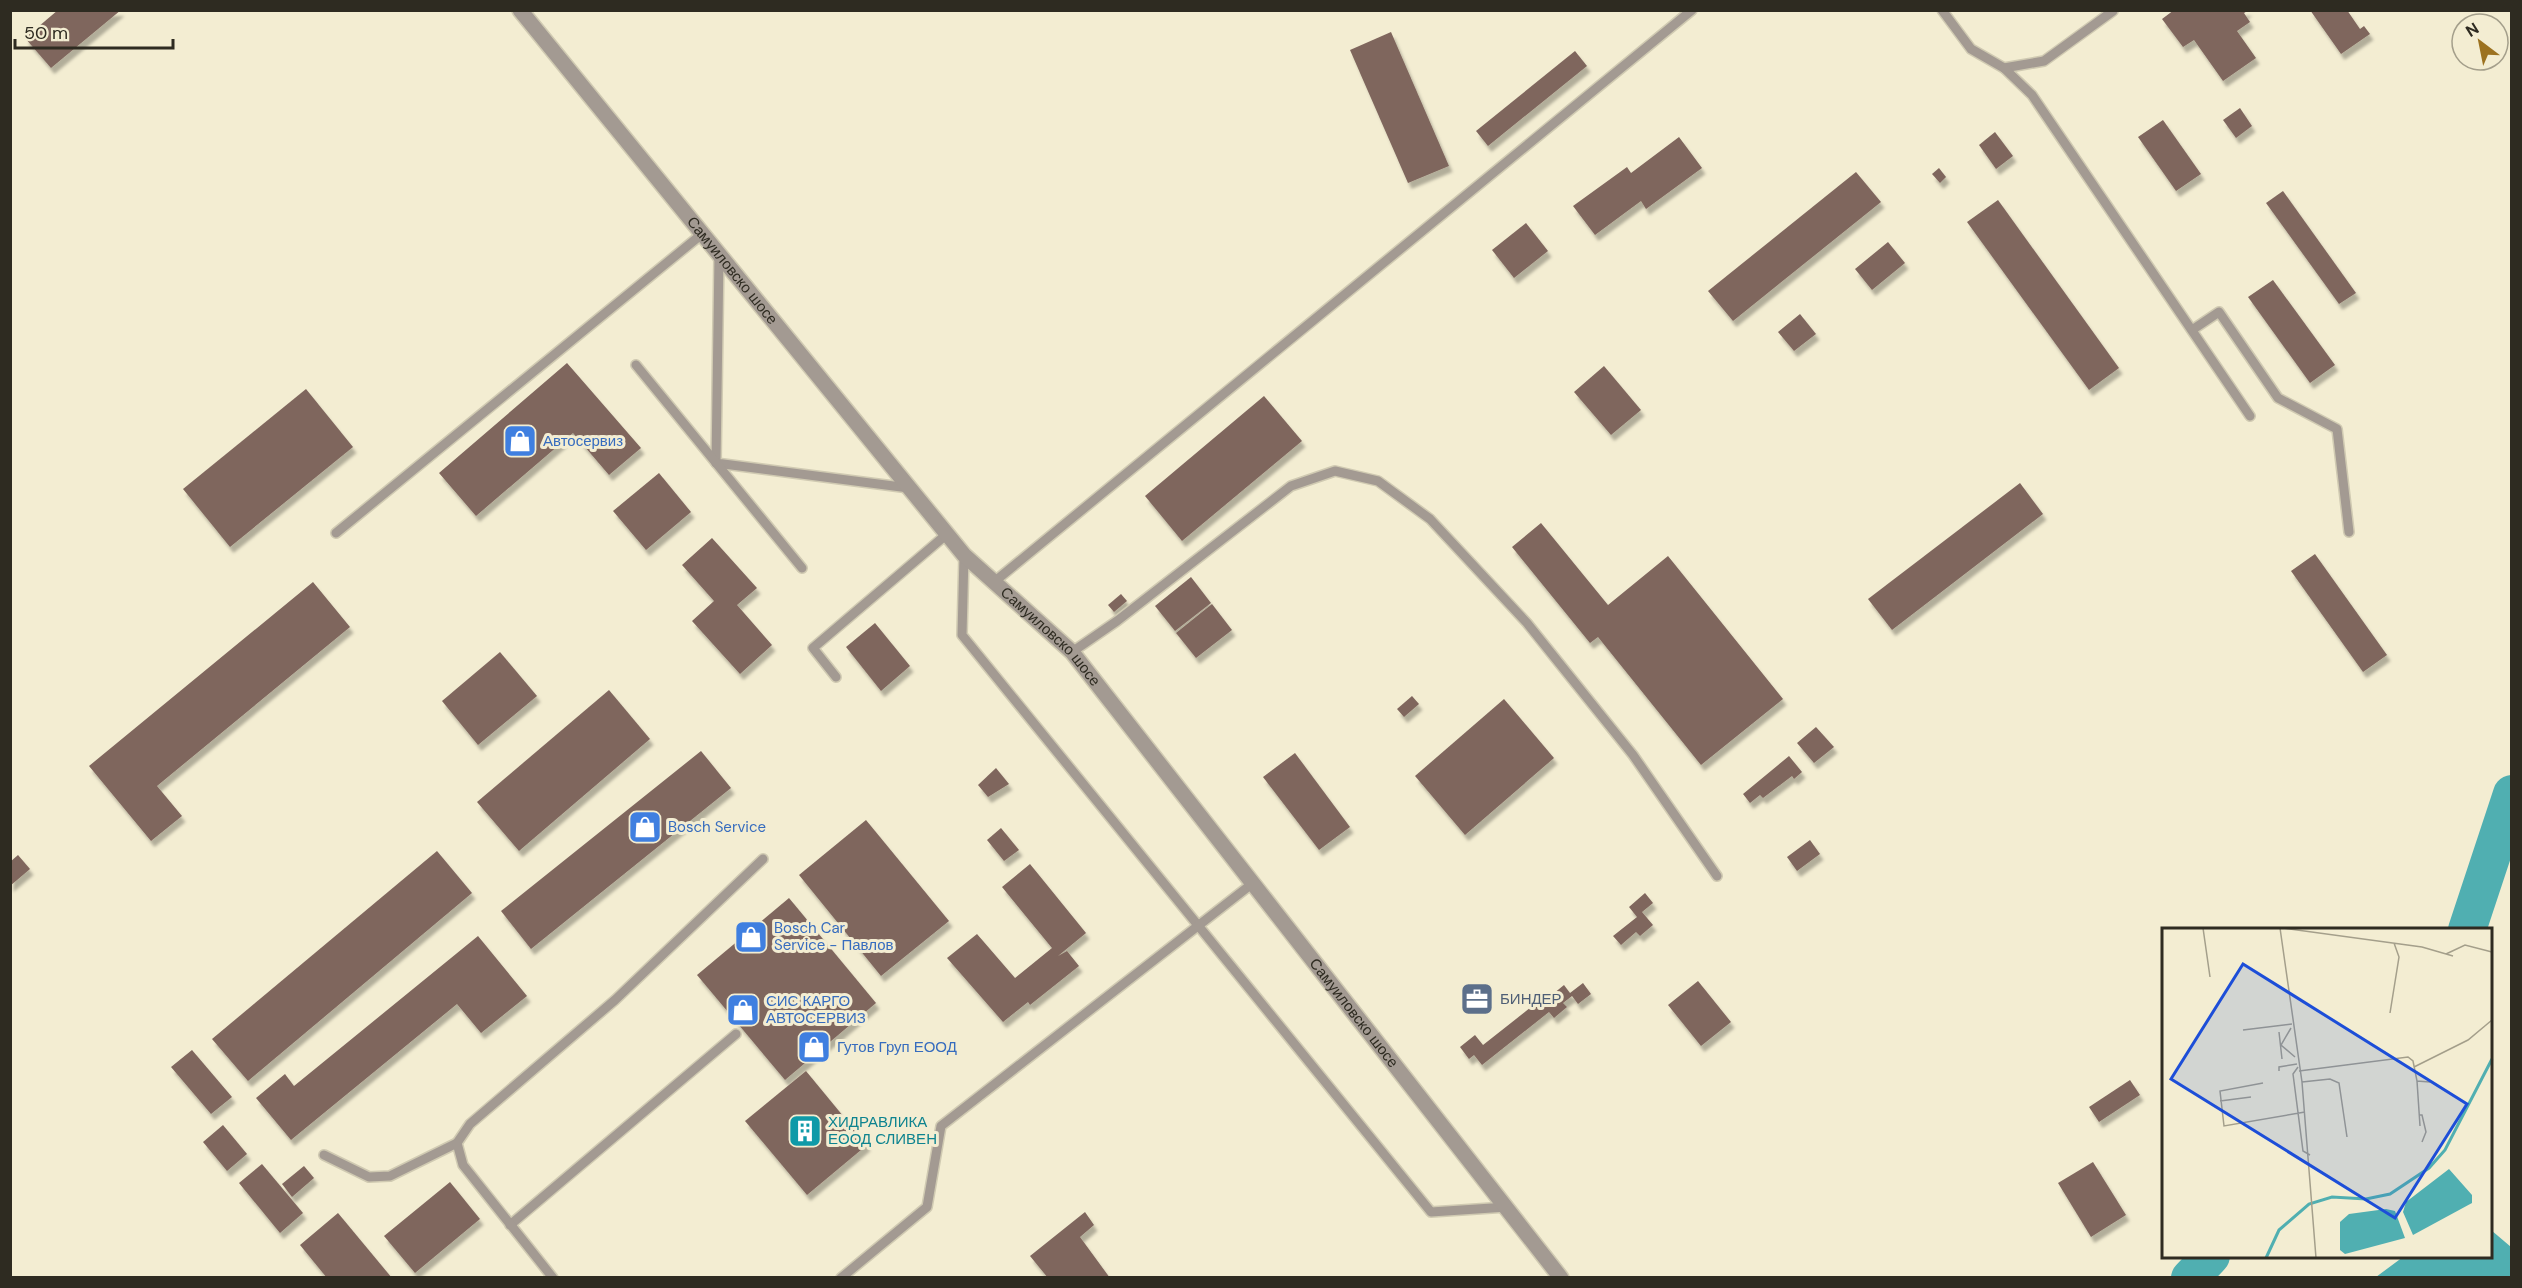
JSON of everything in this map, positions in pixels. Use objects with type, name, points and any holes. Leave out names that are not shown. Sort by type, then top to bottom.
[{"type":"street","name":"Самуиловско шосе","points":[[520,10],[964,555],[1072,652],[1561,1278]]},
{"type":"lane","points":[[994,582],[1692,10]]},
{"type":"lane","points":[[1942,10],[1971,48],[2004,68],[2032,94],[2250,416]]},
{"type":"lane","points":[[2004,68],[2044,61],[2113,11]]},
{"type":"lane","points":[[336,532],[702,234]]},
{"type":"lane","points":[[716,463],[719,254]]},
{"type":"lane","points":[[2192,330],[2219,312],[2278,398],[2337,429],[2349,532]]},
{"type":"lane","points":[[636,364],[802,568]]},
{"type":"lane","points":[[716,463],[909,488]]},
{"type":"lane","points":[[1072,652],[1117,621],[1291,486],[1335,471],[1378,481],[1430,519],[1527,623],[1633,755],[1717,876]]},
{"type":"lane","points":[[836,677],[813,648],[947,534]]},
{"type":"lane","points":[[964,555],[962,635],[1431,1212],[1507,1207]]},
{"type":"lane","points":[[324,1155],[369,1177],[390,1176],[457,1143],[470,1124],[615,1000],[763,859]]},
{"type":"lane","points":[[840,1278],[927,1207],[941,1126],[1253,883]]},
{"type":"lane","points":[[510,1224],[736,1034]]},
{"type":"lane","points":[[457,1143],[463,1166],[553,1278]]},
{"type":"water","points":[[2492,1231],[2511,1247],[2511,1277],[2376,1277],[2402,1258],[2492,1258]]},
{"type":"building","points":[[58,10],[121,10],[51,68],[25,38]]},
{"type":"building","points":[[2174,10],[2249,10],[2244,13],[2250,22],[2237,31],[2256,58],[2223,81],[2194,40],[2183,47],[2162,19]]},
{"type":"building","points":[[2310,10],[2347,10],[2360,29],[2364,26],[2370,34],[2341,54]]},
{"type":"building","points":[[1391,32],[1449,166],[1408,183],[1350,50]]},
{"type":"building","points":[[1575,51],[1587,66],[1488,146],[1476,131]]},
{"type":"building","points":[[2240,108],[2252,126],[2236,138],[2223,120]]},
{"type":"building","points":[[2163,120],[2201,174],[2176,191],[2138,137]]},
{"type":"building","points":[[1995,132],[2013,156],[1996,169],[1979,145]]},
{"type":"building","points":[[1679,137],[1702,168],[1646,209],[1641,201],[1595,235],[1573,206],[1627,167],[1631,173]]},
{"type":"building","points":[[1939,168],[1946,177],[1940,183],[1932,174]]},
{"type":"building","points":[[1856,172],[1881,202],[1733,321],[1708,291]]},
{"type":"building","points":[[2283,191],[2356,293],[2339,304],[2266,203]]},
{"type":"building","points":[[1998,200],[2119,368],[2089,390],[1967,222]]},
{"type":"building","points":[[1526,223],[1548,251],[1514,278],[1492,250]]},
{"type":"building","points":[[1888,242],[1905,263],[1872,290],[1855,269]]},
{"type":"building","points":[[2273,280],[2335,365],[2310,383],[2248,297]]},
{"type":"building","points":[[1800,314],[1816,334],[1794,351],[1778,332]]},
{"type":"building","name":"Автосервиз","points":[[567,363],[641,448],[609,475],[573,433],[476,516],[439,473]]},
{"type":"building","points":[[1604,366],[1641,410],[1611,435],[1574,392]]},
{"type":"building","points":[[306,389],[353,447],[230,547],[183,489]]},
{"type":"building","points":[[1264,396],[1302,441],[1182,541],[1145,496]]},
{"type":"building","points":[[659,473],[691,512],[646,550],[613,511]]},
{"type":"building","points":[[2020,483],[2043,514],[1892,630],[1868,599]]},
{"type":"building","points":[[1541,523],[1608,605],[1668,556],[1783,699],[1701,765],[1598,637],[1590,643],[1512,547]]},
{"type":"building","points":[[712,538],[757,588],[737,605],[772,645],[740,674],[692,621],[714,601],[682,565]]},
{"type":"building","points":[[2315,554],[2387,655],[2363,672],[2291,571]]},
{"type":"building","points":[[1191,577],[1211,603],[1175,631],[1155,606]]},
{"type":"building","points":[[313,582],[350,627],[157,786],[182,816],[151,841],[89,766]]},
{"type":"building","points":[[1121,594],[1127,601],[1114,612],[1108,605]]},
{"type":"building","points":[[1212,604],[1232,630],[1196,658],[1176,633]]},
{"type":"building","points":[[875,623],[910,666],[881,691],[846,647]]},
{"type":"building","points":[[500,652],[537,696],[478,745],[442,701]]},
{"type":"building","points":[[609,690],[650,739],[519,851],[477,802]]},
{"type":"building","points":[[1412,696],[1419,704],[1404,717],[1397,709]]},
{"type":"building","points":[[1504,699],[1554,758],[1465,835],[1415,776]]},
{"type":"building","points":[[1816,727],[1834,747],[1814,763],[1797,743]]},
{"type":"building","name":"Bosch Service","points":[[701,751],[731,788],[531,949],[501,911]]},
{"type":"building","points":[[1295,753],[1350,827],[1319,850],[1263,777]]},
{"type":"building","points":[[1789,756],[1802,772],[1794,779],[1792,776],[1763,798],[1760,795],[1750,803],[1743,794]]},
{"type":"building","points":[[996,768],[1009,784],[988,797],[978,785]]},
{"type":"building","points":[[866,820],[949,921],[881,976],[799,875]]},
{"type":"building","points":[[1001,828],[1019,850],[1004,861],[987,840]]},
{"type":"building","points":[[1810,840],[1820,854],[1797,871],[1787,857]]},
{"type":"building","points":[[437,851],[472,893],[248,1081],[212,1039]]},
{"type":"building","points":[[18,855],[30,869],[10,886],[10,862]]},
{"type":"building","points":[[1030,864],[1086,933],[1058,956],[1067,951],[1079,966],[1030,1005],[1028,1002],[1003,1022],[947,958],[977,934],[1015,978],[1052,948],[1002,887]]},
{"type":"building","points":[[1645,893],[1653,903],[1642,912],[1653,925],[1640,936],[1636,932],[1621,945],[1613,936],[1637,917],[1629,907]]},
{"type":"building","points":[[789,898],[876,1003],[785,1080],[697,975]]},
{"type":"building","points":[[478,936],[527,996],[481,1033],[457,1004],[291,1140],[256,1098],[285,1074],[294,1086]]},
{"type":"building","points":[[1698,981],[1731,1022],[1701,1046],[1668,1005]]},
{"type":"building","points":[[1583,983],[1591,994],[1578,1004],[1572,996],[1563,1003],[1567,1007],[1554,1018],[1549,1012],[1482,1065],[1474,1055],[1469,1059],[1460,1047],[1475,1035],[1483,1045],[1540,1000],[1542,1003],[1564,985],[1570,993]]},
{"type":"building","points":[[192,1050],[232,1097],[211,1114],[171,1067]]},
{"type":"building","name":"ХИДРАВЛИКА ЕООД СЛИВЕН","points":[[806,1071],[867,1145],[807,1195],[745,1121]]},
{"type":"building","points":[[2130,1080],[2140,1095],[2099,1122],[2089,1107]]},
{"type":"building","points":[[223,1125],[247,1154],[227,1171],[203,1142]]},
{"type":"building","points":[[2093,1162],[2126,1215],[2091,1237],[2058,1183]]},
{"type":"building","points":[[262,1164],[303,1213],[280,1233],[239,1183]]},
{"type":"building","points":[[304,1166],[314,1178],[292,1197],[282,1184]]},
{"type":"building","points":[[450,1182],[480,1219],[415,1273],[384,1236]]},
{"type":"building","points":[[1085,1212],[1094,1225],[1080,1237],[1110,1278],[1048,1278],[1030,1256]]},
{"type":"building","points":[[338,1213],[392,1278],[327,1278],[300,1245]]},
{"type":"waterway","points":[[2468,928],[2512,794]]},
{"type":"waterway","points":[[2190,1278],[2209,1258]]},
{"type":"place","name":"Автосервиз","points":[[520,441]]},
{"type":"place","name":"Bosch Service","points":[[645,827]]},
{"type":"place","name":"Bosch Car Service - Павлов","points":[[751,937]]},
{"type":"place","name":"БИНДЕР","points":[[1477,999]]},
{"type":"place","name":"СИС КАРГО АВТОСЕРВИЗ","points":[[743,1010]]},
{"type":"place","name":"Гутов Груп ЕООД","points":[[814,1047]]},
{"type":"place","name":"ХИДРАВЛИКА ЕООД СЛИВЕН","points":[[805,1131]]}]
